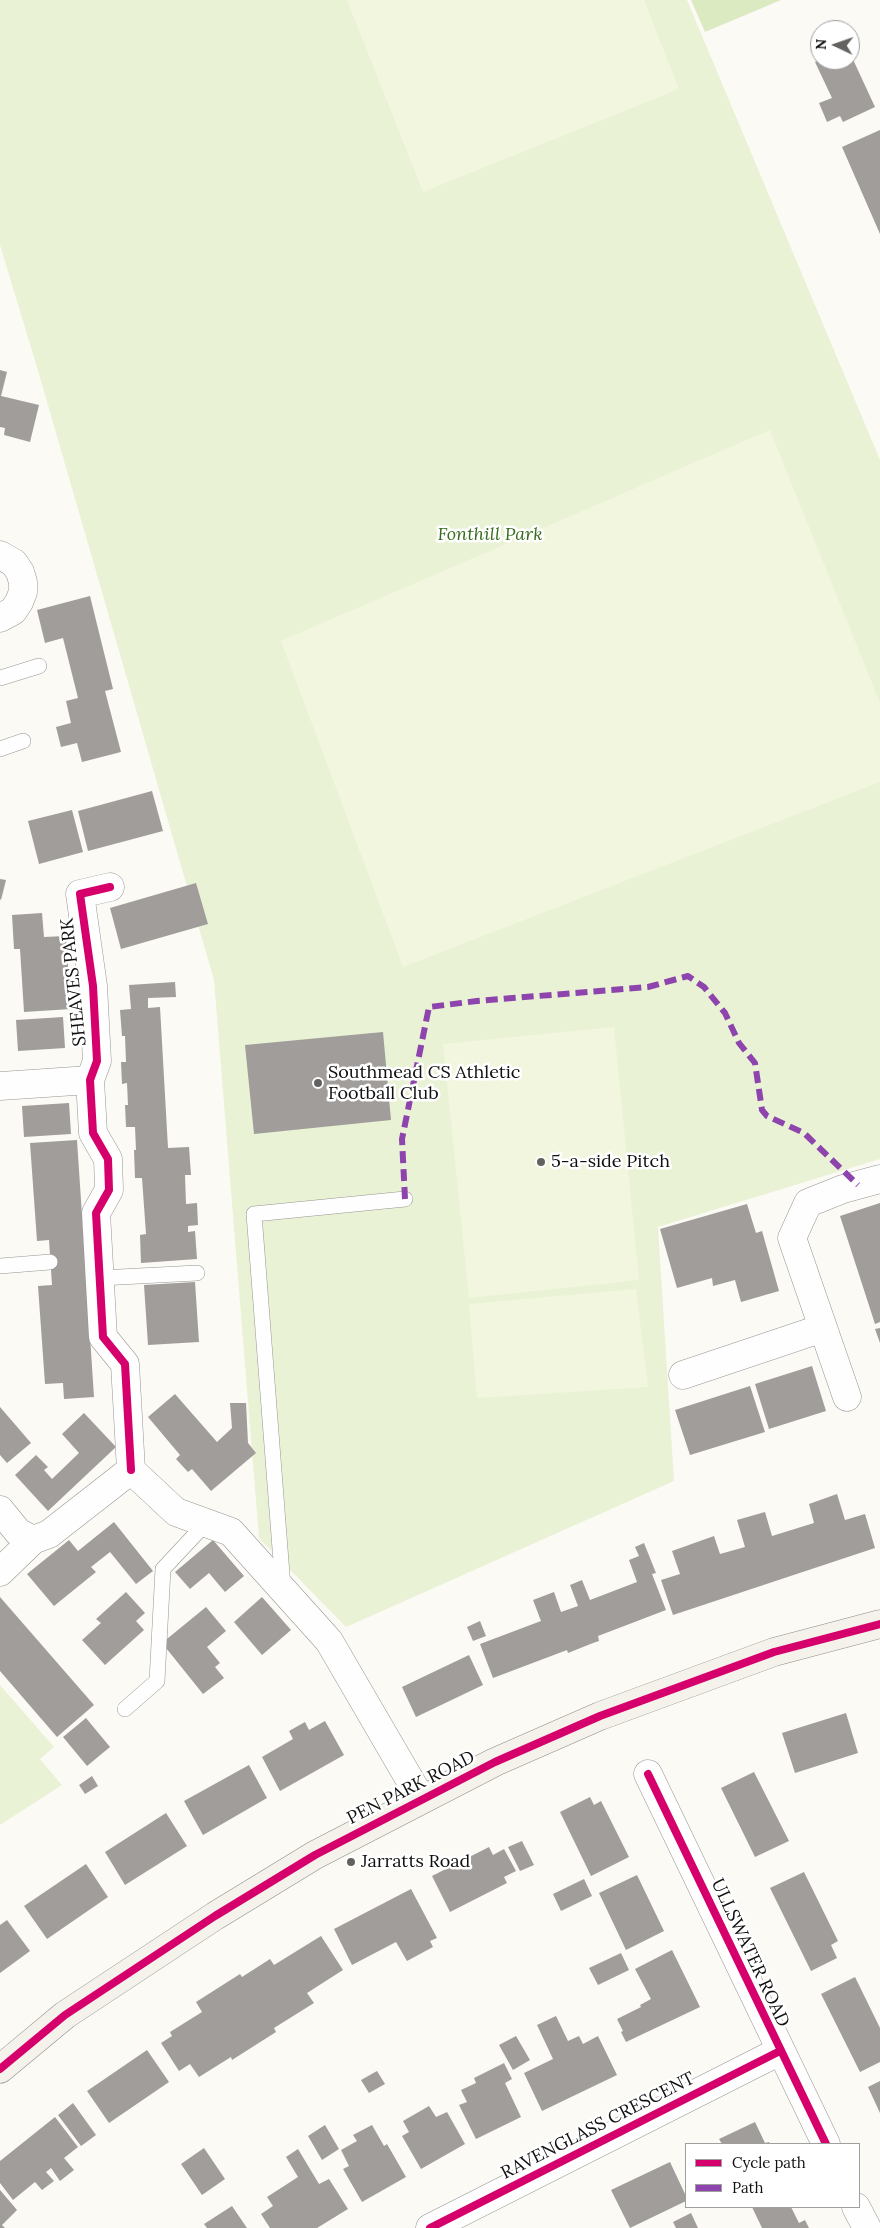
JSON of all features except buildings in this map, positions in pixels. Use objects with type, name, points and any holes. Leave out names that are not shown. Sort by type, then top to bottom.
[{"type":"street","points":[[0,555],[14,563],[20,572],[23,582],[23,592],[19,602],[13,611],[0,618]]},
{"type":"street","name":"SHEAVES PARK","points":[[110,887],[80,894],[93,986],[97,1061],[90,1080],[93,1133],[108,1159],[109,1190],[96,1213],[94,1266],[103,1337],[125,1364],[131,1470]]},
{"type":"street","points":[[0,1086],[90,1080]]},
{"type":"street","points":[[847,1397],[792,1238],[808,1203],[843,1189],[880,1179]]},
{"type":"street","points":[[683,1375],[823,1328]]},
{"type":"street","points":[[0,1572],[33,1540],[49,1534],[131,1470],[176,1512],[231,1532],[329,1641],[421,1800]]},
{"type":"street","points":[[0,1510],[18,1532],[33,1540]]},
{"type":"street","name":"PEN PARK ROAD","points":[[0,2069],[65,2015],[215,1916],[315,1855],[495,1762],[600,1716],[774,1652],[880,1624]]},
{"type":"street","name":"ULLSWATER ROAD","points":[[648,1774],[826,2143]]},
{"type":"street","name":"RAVENGLASS CRESCENT","points":[[430,2228],[460,2221],[780,2051]]},
{"type":"street","points":[[857,2208],[867,2228]]},
{"type":"lane","points":[[0,678],[39,666]]},
{"type":"lane","points":[[0,749],[23,741]]},
{"type":"lane","points":[[284,1591],[254,1214],[405,1199]]},
{"type":"lane","points":[[0,1266],[50,1262]]},
{"type":"lane","points":[[94,1266],[198,1274]]},
{"type":"lane","points":[[125,1708],[157,1682],[163,1569],[205,1524]]},
{"type":"green space","name":"Fonthill Park","points":[[0,0],[687,0],[880,460],[880,1159],[658,1227],[674,1481],[346,1627],[259,1538],[214,980],[0,245]]},
{"type":"green space","points":[[347,0],[644,0],[679,89],[423,192]]},
{"type":"green space","points":[[691,0],[781,0],[705,32]]},
{"type":"green space","points":[[770,430],[880,703],[880,782],[403,967],[281,641]]},
{"type":"green space","name":"5-a-side Pitch","points":[[614,1027],[639,1280],[469,1298],[443,1044]]},
{"type":"green space","points":[[636,1289],[648,1387],[477,1398],[469,1304]]},
{"type":"green space","points":[[0,1685],[54,1747],[40,1759],[62,1785],[0,1825]]},
{"type":"marked path","points":[[405,1199],[402,1139],[429,1007],[477,1001],[648,987],[688,976],[704,987],[725,1013],[739,1043],[755,1063],[762,1110],[767,1116],[804,1133],[858,1185]]},
{"type":"cycle path","points":[[110,887],[80,894],[93,986],[97,1061],[90,1080],[93,1133],[108,1159],[109,1190],[96,1213],[103,1337],[125,1364],[131,1470]]},
{"type":"cycle path","points":[[0,2069],[65,2015],[215,1916],[315,1855],[495,1762],[600,1716],[774,1652],[880,1624]]},
{"type":"cycle path","points":[[648,1774],[826,2143]]},
{"type":"cycle path","points":[[430,2228],[780,2051]]},
{"type":"place","name":"Southmead CS Athletic Football Club","points":[[318,1083]]},
{"type":"place","name":"5-a-side Pitch","points":[[541,1162]]},
{"type":"place","name":"Jarratts Road","points":[[351,1862]]}]
